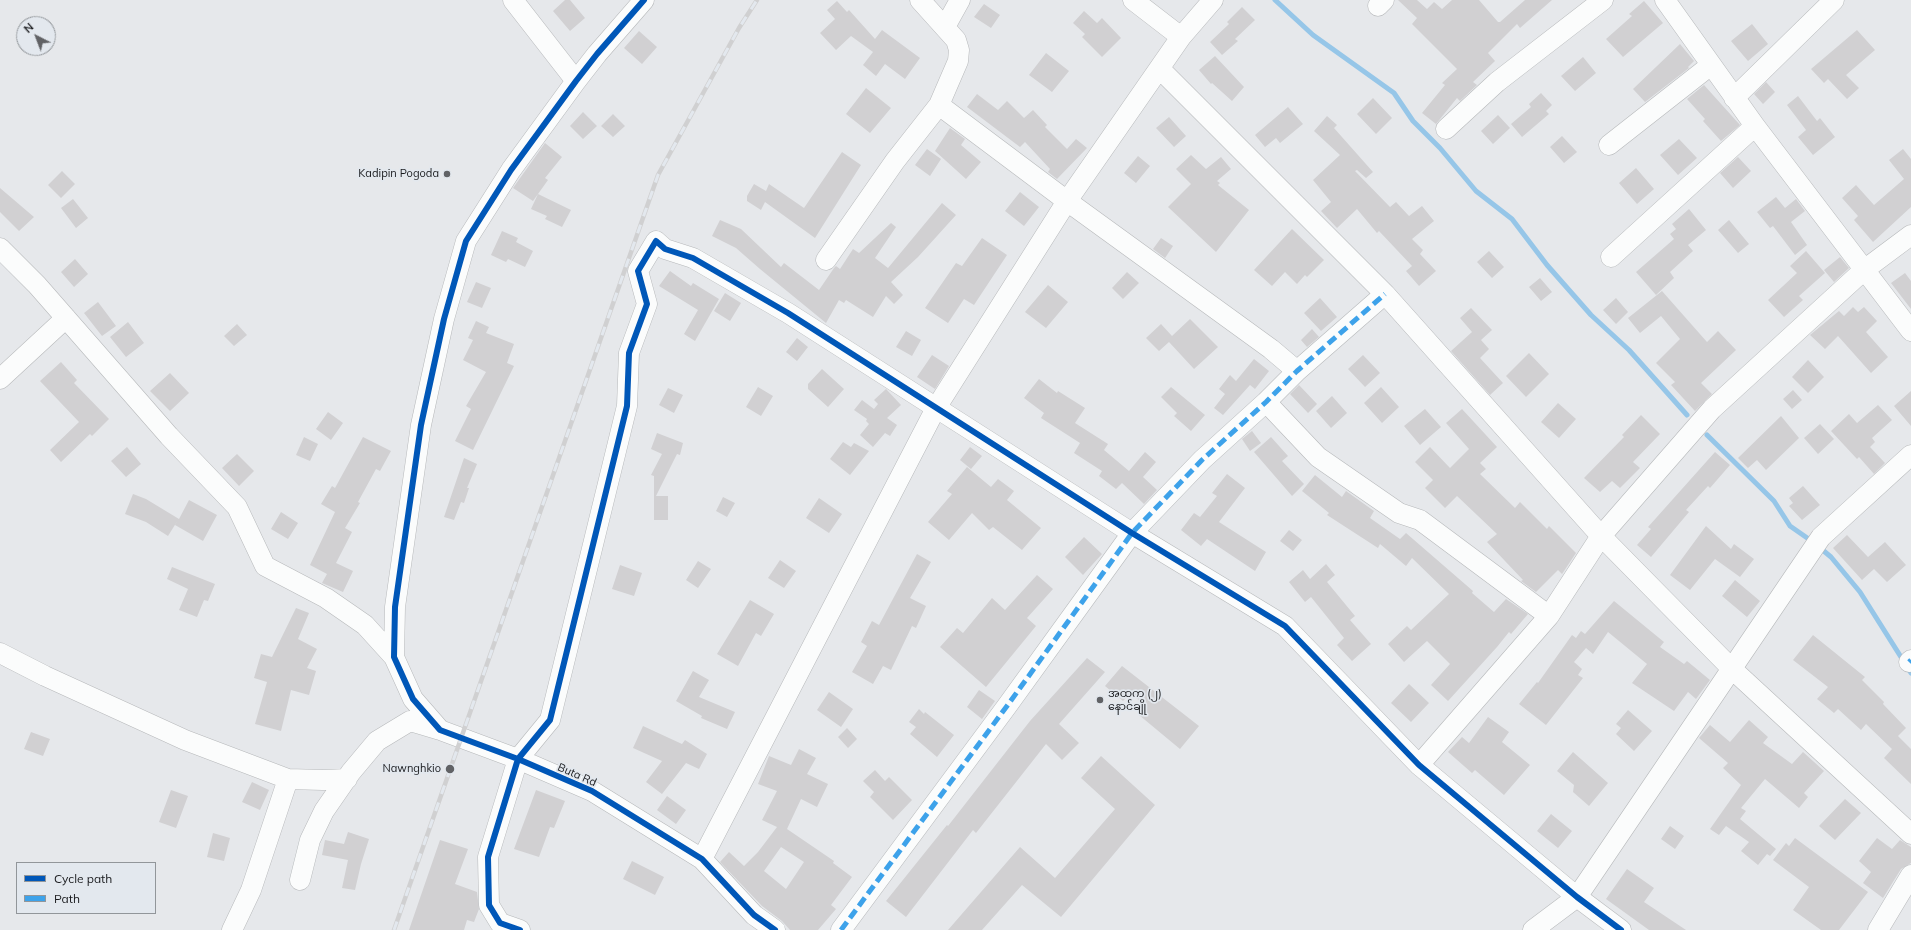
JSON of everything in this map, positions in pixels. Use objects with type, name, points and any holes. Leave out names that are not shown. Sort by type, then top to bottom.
[{"type":"street","points":[[513,0],[576,81]]},
{"type":"street","points":[[394,657],[395,607],[421,425],[444,319],[466,241],[511,170],[576,81],[643,0]]},
{"type":"street","points":[[826,260],[895,161],[939,105],[958,61],[959,50],[956,40],[920,0]]},
{"type":"street","points":[[945,27],[960,0]]},
{"type":"street","points":[[1133,0],[1181,38]]},
{"type":"street","points":[[702,859],[936,408],[1067,201],[1181,38],[1213,0]]},
{"type":"street","points":[[1446,129],[1498,82],[1603,0]]},
{"type":"street","points":[[1665,0],[1754,126],[1911,331]]},
{"type":"street","points":[[1734,98],[1834,0]]},
{"type":"street","points":[[1609,145],[1711,65]]},
{"type":"street","points":[[1160,69],[1385,294],[1601,536],[1732,669],[1911,834]]},
{"type":"street","points":[[939,105],[1067,201],[1271,349],[1297,371]]},
{"type":"street","points":[[1612,257],[1754,126]]},
{"type":"street","points":[[1419,765],[1549,616],[1601,536],[1712,409],[1864,270],[1911,235]]},
{"type":"street","points":[[520,930],[500,923],[489,905],[488,857],[518,759],[550,720],[627,406],[629,352],[647,304],[638,271],[656,241],[665,249],[693,258],[788,313],[1132,533],[1286,626],[1419,765],[1577,897],[1621,930]]},
{"type":"street","points":[[0,248],[37,285],[169,436],[237,507],[265,566],[326,598],[366,625],[394,657],[413,699],[440,730]]},
{"type":"street","points":[[841,930],[1007,706],[1132,533],[1202,460],[1266,402],[1297,371],[1385,294]]},
{"type":"street","points":[[0,379],[66,318]]},
{"type":"street","points":[[1266,402],[1318,457],[1399,513],[1420,520],[1549,616]]},
{"type":"street","points":[[1533,930],[1577,897],[1821,537],[1911,455]]},
{"type":"street","points":[[0,654],[185,740],[288,779],[347,779]]},
{"type":"street","name":"Buta Rd","points":[[300,880],[310,840],[324,811],[377,741],[410,721],[440,730],[518,759],[592,791],[702,859],[754,915],[776,930]]},
{"type":"street","points":[[232,930],[251,890],[288,779]]},
{"type":"street","points":[[1878,930],[1911,875]]},
{"type":"building","points":[[565,0],[570,0],[585,18],[570,31],[553,11]]},
{"type":"building","points":[[1398,0],[1417,0],[1427,9],[1434,2],[1442,9],[1452,0],[1479,0],[1498,22],[1500,22],[1525,0],[1552,0],[1520,28],[1517,24],[1488,53],[1495,61],[1473,82],[1477,85],[1460,101],[1457,98],[1436,124],[1422,113],[1445,85],[1442,83],[1457,69],[1412,24],[1417,18]]},
{"type":"building","points":[[837,1],[847,12],[849,10],[875,39],[882,30],[920,58],[905,79],[885,64],[876,76],[863,65],[873,52],[851,36],[836,50],[820,33],[835,19],[827,10]]},
{"type":"building","points":[[1644,1],[1663,23],[1623,57],[1606,39],[1632,16],[1629,14]]},
{"type":"building","points":[[984,4],[1000,15],[991,28],[974,17]]},
{"type":"building","points":[[1242,7],[1255,20],[1235,39],[1238,41],[1222,55],[1210,42],[1229,24],[1227,22]]},
{"type":"building","points":[[1084,11],[1097,23],[1102,18],[1121,38],[1102,57],[1082,37],[1085,34],[1073,23]]},
{"type":"building","points":[[1752,24],[1768,44],[1748,61],[1731,41]]},
{"type":"building","points":[[1857,30],[1875,50],[1846,75],[1859,88],[1847,99],[1828,79],[1824,83],[1811,69]]},
{"type":"building","points":[[639,31],[657,47],[642,64],[624,48]]},
{"type":"building","points":[[1680,44],[1694,61],[1688,67],[1689,68],[1645,102],[1633,89]]},
{"type":"building","points":[[1046,53],[1069,71],[1052,92],[1029,75]]},
{"type":"building","points":[[1215,56],[1244,87],[1232,101],[1212,83],[1211,84],[1199,70]]},
{"type":"building","points":[[1583,57],[1596,73],[1575,91],[1561,76]]},
{"type":"building","points":[[1766,82],[1775,92],[1763,104],[1754,94]]},
{"type":"building","points":[[1704,85],[1740,125],[1721,141],[1703,121],[1705,119],[1687,99]]},
{"type":"building","points":[[866,88],[891,108],[870,133],[846,114]]},
{"type":"building","points":[[1541,93],[1552,105],[1546,111],[1549,114],[1522,137],[1511,124],[1531,107],[1529,104]]},
{"type":"building","points":[[977,94],[998,110],[1007,101],[1024,118],[1033,110],[1047,125],[1045,127],[1067,149],[1076,139],[1087,148],[1057,179],[1048,172],[1050,169],[1025,142],[1020,147],[967,107]]},
{"type":"building","points":[[1798,96],[1817,121],[1820,118],[1835,137],[1813,155],[1798,137],[1806,130],[1787,105]]},
{"type":"building","points":[[1373,98],[1392,118],[1376,134],[1357,114]]},
{"type":"building","points":[[1288,107],[1303,124],[1280,143],[1276,138],[1265,147],[1255,135]]},
{"type":"building","points":[[583,112],[597,126],[583,139],[570,126]]},
{"type":"building","points":[[613,114],[625,126],[613,137],[601,126]]},
{"type":"building","points":[[1498,115],[1510,128],[1493,144],[1481,131]]},
{"type":"building","points":[[1327,116],[1337,125],[1334,128],[1373,172],[1366,178],[1357,170],[1355,171],[1390,207],[1396,202],[1409,216],[1422,206],[1434,221],[1412,239],[1423,250],[1420,254],[1436,271],[1419,286],[1406,271],[1412,266],[1379,231],[1377,233],[1357,209],[1337,228],[1321,211],[1331,202],[1313,180],[1340,155],[1314,131]]},
{"type":"building","points":[[1169,117],[1186,136],[1174,147],[1156,128]]},
{"type":"building","points":[[950,128],[965,139],[961,145],[981,162],[966,179],[935,151]]},
{"type":"building","points":[[1562,136],[1577,152],[1564,163],[1550,147]]},
{"type":"building","points":[[1679,139],[1697,158],[1678,175],[1660,155]]},
{"type":"building","points":[[545,143],[562,157],[545,178],[548,180],[533,201],[513,188]]},
{"type":"building","points":[[927,149],[941,159],[930,176],[915,165]]},
{"type":"building","points":[[1903,149],[1911,159],[1911,207],[1873,242],[1854,220],[1858,216],[1842,198],[1856,185],[1874,205],[1904,179],[1889,160]]},
{"type":"building","points":[[842,152],[861,165],[815,238],[765,202],[761,210],[747,201],[747,196],[754,184],[766,191],[769,184],[804,208]]},
{"type":"building","points":[[1191,155],[1206,169],[1221,157],[1231,169],[1217,181],[1220,183],[1218,185],[1249,210],[1216,252],[1168,207],[1191,184],[1176,169]]},
{"type":"building","points":[[1138,156],[1150,166],[1136,183],[1124,173]]},
{"type":"building","points":[[1738,157],[1751,171],[1733,188],[1720,173]]},
{"type":"building","points":[[1636,168],[1654,189],[1637,204],[1619,183]]},
{"type":"building","points":[[62,171],[75,184],[61,198],[48,185]]},
{"type":"building","points":[[0,188],[34,217],[19,231],[0,212]]},
{"type":"building","points":[[1020,192],[1039,207],[1024,226],[1005,211]]},
{"type":"building","points":[[538,194],[571,210],[562,227],[545,219],[547,216],[531,209]]},
{"type":"building","points":[[1776,197],[1785,208],[1796,199],[1805,211],[1791,222],[1807,245],[1795,255],[1773,226],[1770,228],[1757,212]]},
{"type":"building","points":[[73,199],[88,218],[76,228],[61,208]]},
{"type":"building","points":[[942,203],[956,215],[918,257],[891,282],[903,295],[894,304],[886,296],[873,317],[846,300],[844,303],[839,300],[826,323],[736,248],[712,236],[720,220],[741,229],[781,267],[784,263],[819,290],[836,266],[840,269],[853,249],[859,253],[891,223],[896,227],[875,258],[888,268]]},
{"type":"building","points":[[1689,209],[1706,230],[1688,245],[1693,251],[1670,272],[1674,278],[1656,295],[1636,272],[1674,239],[1670,234],[1676,229],[1672,224]]},
{"type":"building","points":[[1729,220],[1749,244],[1738,253],[1718,230]]},
{"type":"building","points":[[1292,229],[1324,260],[1307,277],[1305,275],[1297,284],[1285,272],[1272,286],[1254,270]]},
{"type":"building","points":[[502,231],[518,238],[516,242],[533,251],[525,267],[508,259],[506,262],[491,255]]},
{"type":"building","points":[[982,238],[1007,255],[974,305],[964,299],[948,323],[925,308],[956,263],[962,266]]},
{"type":"building","points":[[1161,238],[1173,246],[1165,258],[1153,249]]},
{"type":"building","points":[[1489,251],[1504,267],[1492,278],[1477,262]]},
{"type":"building","points":[[1806,251],[1825,273],[1799,296],[1803,300],[1784,317],[1768,300],[1797,273],[1790,266]]},
{"type":"building","points":[[1840,257],[1849,268],[1834,282],[1824,270]]},
{"type":"building","points":[[75,259],[88,274],[74,287],[61,272]]},
{"type":"building","points":[[670,271],[691,286],[693,283],[719,299],[695,341],[684,334],[698,310],[659,286]]},
{"type":"building","points":[[1127,272],[1139,283],[1123,299],[1112,288]]},
{"type":"building","points":[[1905,273],[1911,281],[1911,309],[1891,283]]},
{"type":"building","points":[[1540,278],[1552,292],[1541,301],[1529,287]]},
{"type":"building","points":[[476,282],[491,288],[482,308],[467,302]]},
{"type":"building","points":[[1048,285],[1068,302],[1046,328],[1025,312]]},
{"type":"building","points":[[1662,291],[1707,342],[1718,331],[1736,350],[1701,383],[1712,394],[1695,411],[1671,385],[1675,382],[1656,363],[1680,339],[1661,316],[1640,333],[1628,318]]},
{"type":"building","points":[[725,293],[741,303],[730,321],[714,311]]},
{"type":"building","points":[[1320,298],[1337,317],[1321,331],[1304,313]]},
{"type":"building","points":[[1616,298],[1628,312],[1616,324],[1603,310]]},
{"type":"building","points":[[98,302],[116,326],[102,336],[84,313]]},
{"type":"building","points":[[1853,307],[1858,312],[1864,307],[1877,321],[1866,332],[1888,357],[1871,373],[1838,336],[1825,349],[1810,335],[1839,311],[1844,316]]},
{"type":"building","points":[[1471,308],[1492,330],[1481,340],[1489,349],[1480,358],[1503,383],[1490,395],[1451,351],[1472,332],[1460,318]]},
{"type":"building","points":[[1190,319],[1218,347],[1194,369],[1169,342],[1159,351],[1146,338],[1161,324],[1172,336]]},
{"type":"building","points":[[476,321],[489,327],[486,333],[514,344],[507,363],[514,366],[473,450],[455,441],[471,409],[466,406],[486,372],[463,360],[473,340],[468,338]]},
{"type":"building","points":[[128,322],[144,343],[126,357],[110,337]]},
{"type":"building","points":[[237,324],[247,335],[234,346],[224,336]]},
{"type":"building","points":[[1312,329],[1319,337],[1307,347],[1301,340]]},
{"type":"building","points":[[906,331],[921,340],[912,356],[896,347]]},
{"type":"building","points":[[797,338],[808,347],[797,361],[786,352]]},
{"type":"building","points":[[1529,353],[1549,374],[1526,397],[1506,376]]},
{"type":"building","points":[[932,355],[949,366],[935,389],[917,377]]},
{"type":"building","points":[[1363,355],[1380,373],[1365,387],[1348,369]]},
{"type":"building","points":[[1254,359],[1269,371],[1255,389],[1250,385],[1223,415],[1214,408],[1225,394],[1219,389],[1230,375],[1236,381]]},
{"type":"building","points":[[1808,360],[1824,377],[1808,393],[1792,377]]},
{"type":"building","points":[[61,362],[77,380],[74,383],[109,419],[92,436],[90,434],[61,462],[50,450],[79,422],[40,381]]},
{"type":"building","points":[[822,369],[844,389],[828,407],[808,389],[808,384]]},
{"type":"building","points":[[170,373],[189,393],[170,411],[150,391]]},
{"type":"building","points":[[1039,379],[1057,393],[1058,391],[1085,408],[1075,423],[1108,444],[1104,450],[1129,471],[1145,452],[1156,462],[1143,477],[1157,490],[1144,504],[1122,483],[1116,489],[1099,476],[1102,471],[1074,453],[1080,443],[1041,418],[1044,413],[1024,398]]},
{"type":"building","points":[[1299,385],[1317,404],[1308,413],[1290,394]]},
{"type":"building","points":[[758,387],[773,396],[761,416],[746,407]]},
{"type":"building","points":[[1171,387],[1205,415],[1191,431],[1174,416],[1177,413],[1161,397]]},
{"type":"building","points":[[1381,387],[1399,407],[1382,423],[1364,403]]},
{"type":"building","points":[[668,388],[683,395],[674,413],[659,405]]},
{"type":"building","points":[[886,389],[901,405],[887,418],[897,425],[890,436],[885,433],[873,447],[860,435],[869,424],[866,421],[867,419],[854,410],[862,400],[874,409],[878,404],[874,400]]},
{"type":"building","points":[[1793,390],[1802,400],[1792,409],[1783,399]]},
{"type":"building","points":[[1911,391],[1911,426],[1894,406]]},
{"type":"building","points":[[1332,396],[1347,413],[1331,428],[1316,411]]},
{"type":"building","points":[[1558,403],[1576,419],[1559,438],[1541,422]]},
{"type":"building","points":[[1878,405],[1892,420],[1872,438],[1875,442],[1870,447],[1885,463],[1874,474],[1859,457],[1857,459],[1831,431],[1849,414],[1857,423]]},
{"type":"building","points":[[1425,409],[1441,427],[1420,445],[1404,426]]},
{"type":"building","points":[[1462,409],[1497,447],[1480,463],[1486,469],[1480,474],[1515,508],[1520,502],[1547,529],[1549,526],[1576,553],[1562,574],[1558,570],[1536,592],[1521,581],[1523,580],[1487,542],[1497,534],[1457,496],[1445,508],[1425,488],[1433,480],[1415,462],[1430,447],[1450,468],[1469,449],[1446,423]]},
{"type":"building","points":[[328,412],[343,423],[331,440],[316,429]]},
{"type":"building","points":[[1641,415],[1660,434],[1633,462],[1640,468],[1620,488],[1612,481],[1600,492],[1584,478],[1624,437],[1622,435]]},
{"type":"building","points":[[1781,416],[1799,438],[1766,470],[1757,460],[1748,468],[1738,458]]},
{"type":"building","points":[[1820,424],[1834,439],[1818,454],[1804,438]]},
{"type":"building","points":[[1252,431],[1261,443],[1250,451],[1242,439]]},
{"type":"building","points":[[657,433],[683,443],[680,455],[677,454],[656,496],[668,496],[668,520],[654,520],[654,476],[651,475],[662,454],[651,449]]},
{"type":"building","points":[[304,437],[318,444],[310,461],[296,455]]},
{"type":"building","points":[[363,437],[391,451],[380,471],[376,469],[358,502],[360,503],[345,528],[352,532],[336,563],[353,571],[343,592],[322,583],[327,574],[310,565],[335,512],[321,504],[332,486],[335,488]]},
{"type":"building","points":[[1271,437],[1288,456],[1282,461],[1304,484],[1292,496],[1254,452]]},
{"type":"building","points":[[843,442],[851,447],[854,443],[869,451],[850,475],[830,459]]},
{"type":"building","points":[[127,447],[141,464],[126,477],[111,461]]},
{"type":"building","points":[[970,447],[982,456],[971,469],[960,460]]},
{"type":"building","points":[[1715,452],[1730,465],[1710,488],[1708,486],[1686,510],[1689,512],[1651,557],[1637,545],[1651,529],[1648,527]]},
{"type":"building","points":[[237,454],[254,471],[239,486],[222,468]]},
{"type":"building","points":[[464,458],[477,464],[467,488],[469,488],[464,503],[461,502],[454,520],[444,517]]},
{"type":"building","points":[[967,467],[991,487],[998,479],[1014,491],[1007,500],[1041,528],[1022,550],[993,527],[989,530],[972,513],[949,540],[928,522],[952,494],[947,491]]},
{"type":"building","points":[[1227,474],[1245,488],[1219,522],[1266,552],[1255,571],[1207,539],[1201,546],[1181,530],[1194,513],[1200,517],[1217,496],[1212,493]]},
{"type":"building","points":[[1315,475],[1342,497],[1346,491],[1374,511],[1370,518],[1400,539],[1406,533],[1473,591],[1472,593],[1494,612],[1506,599],[1528,614],[1511,634],[1509,632],[1448,701],[1431,685],[1450,664],[1427,641],[1404,662],[1388,644],[1407,626],[1411,630],[1449,594],[1412,558],[1406,566],[1380,544],[1378,548],[1327,515],[1329,513],[1302,491]]},
{"type":"building","points":[[1803,486],[1820,505],[1802,520],[1789,506],[1793,503],[1789,498]]},
{"type":"building","points":[[133,494],[146,499],[179,519],[189,500],[217,515],[203,541],[175,525],[178,520],[168,536],[146,522],[125,514]]},
{"type":"building","points":[[723,497],[735,503],[727,517],[716,511]]},
{"type":"building","points":[[819,498],[842,514],[829,533],[806,518]]},
{"type":"building","points":[[281,512],[298,523],[288,539],[271,529]]},
{"type":"building","points":[[1706,526],[1731,549],[1734,544],[1754,559],[1740,577],[1715,559],[1690,590],[1670,575]]},
{"type":"building","points":[[1289,530],[1302,540],[1293,551],[1280,541]]},
{"type":"building","points":[[1847,535],[1868,557],[1885,542],[1906,565],[1887,582],[1874,569],[1862,580],[1833,548]]},
{"type":"building","points":[[1084,537],[1102,554],[1083,575],[1065,557]]},
{"type":"building","points":[[917,554],[931,562],[910,598],[926,606],[916,628],[912,626],[891,670],[883,666],[873,684],[852,672],[867,646],[861,642],[872,621],[879,625]]},
{"type":"building","points":[[780,560],[796,571],[784,588],[768,578]]},
{"type":"building","points":[[698,561],[711,569],[698,588],[686,580]]},
{"type":"building","points":[[1326,564],[1335,575],[1327,582],[1355,616],[1350,620],[1371,644],[1352,661],[1337,645],[1344,638],[1311,597],[1305,602],[1289,582],[1303,570],[1310,579]]},
{"type":"building","points":[[620,565],[642,573],[634,596],[612,589]]},
{"type":"building","points":[[172,567],[215,584],[208,601],[204,600],[197,617],[179,610],[188,589],[167,579]]},
{"type":"building","points":[[1037,575],[1053,589],[1027,618],[1036,626],[986,687],[940,647],[957,628],[963,633],[992,598],[1005,610]]},
{"type":"building","points":[[1735,580],[1760,601],[1747,617],[1722,596]]},
{"type":"building","points":[[750,600],[774,614],[761,636],[756,633],[738,666],[717,654]]},
{"type":"building","points":[[1614,601],[1664,642],[1660,647],[1684,664],[1687,661],[1710,680],[1696,699],[1688,692],[1674,711],[1632,683],[1647,664],[1608,632],[1593,654],[1586,648],[1574,662],[1582,669],[1578,675],[1583,678],[1546,725],[1519,704],[1537,682],[1538,683],[1572,635],[1576,638],[1581,631],[1585,634]]},
{"type":"building","points":[[296,608],[309,613],[298,639],[317,649],[307,668],[316,671],[309,695],[291,690],[281,731],[255,724],[267,682],[254,678],[261,654],[272,657]]},
{"type":"building","points":[[1813,635],[1865,677],[1862,680],[1884,702],[1883,704],[1906,728],[1898,736],[1911,749],[1911,784],[1884,758],[1892,749],[1866,724],[1861,730],[1838,709],[1834,713],[1817,699],[1828,687],[1793,660]]},
{"type":"building","points":[[1087,658],[1105,672],[1059,724],[1079,743],[1062,760],[1046,744],[976,833],[973,830],[906,917],[886,901],[947,825],[948,826],[1030,721]]},
{"type":"building","points":[[1122,666],[1199,726],[1180,749],[1139,715],[1146,707],[1131,693],[1123,701],[1105,686]]},
{"type":"building","points":[[693,671],[709,680],[699,697],[735,712],[727,729],[701,718],[702,716],[676,701]]},
{"type":"building","points":[[1409,684],[1429,703],[1411,722],[1391,703]]},
{"type":"building","points":[[979,690],[995,701],[982,719],[967,707]]},
{"type":"building","points":[[829,692],[853,709],[841,727],[817,710]]},
{"type":"building","points":[[919,709],[954,735],[937,757],[910,734],[916,727],[909,722]]},
{"type":"building","points":[[1628,710],[1652,731],[1634,751],[1616,734],[1621,728],[1616,724]]},
{"type":"building","points":[[1488,717],[1509,732],[1502,742],[1530,765],[1504,795],[1475,770],[1472,773],[1448,752],[1462,737],[1469,743]]},
{"type":"building","points":[[1749,720],[1768,737],[1763,743],[1792,764],[1803,752],[1824,771],[1804,793],[1808,797],[1799,808],[1765,779],[1741,808],[1746,811],[1740,819],[1776,849],[1770,856],[1767,854],[1758,865],[1741,851],[1749,842],[1726,826],[1719,835],[1710,829],[1741,785],[1723,768],[1728,763],[1699,738],[1710,725],[1730,742]]},
{"type":"building","points":[[643,726],[682,744],[685,740],[707,754],[699,769],[686,763],[662,794],[646,782],[662,761],[633,748]]},
{"type":"building","points":[[847,728],[857,739],[848,748],[838,737]]},
{"type":"building","points":[[31,732],[50,739],[43,756],[24,749]]},
{"type":"building","points":[[799,749],[816,758],[807,774],[828,784],[817,807],[801,799],[787,829],[834,861],[833,863],[852,877],[831,905],[836,909],[818,930],[790,930],[782,921],[762,906],[720,862],[729,852],[744,866],[758,852],[777,827],[762,820],[777,791],[758,784],[769,756],[791,765]],"holes":[[[781,847],[804,862],[786,889],[764,871]]]},
{"type":"building","points":[[1573,752],[1608,783],[1589,806],[1573,792],[1574,785],[1557,771]]},
{"type":"building","points":[[1101,756],[1155,805],[1061,917],[1022,885],[982,930],[948,930],[1020,847],[1055,878],[1115,809],[1081,778]]},
{"type":"building","points":[[875,770],[885,781],[889,777],[912,800],[893,820],[870,797],[874,792],[863,781]]},
{"type":"building","points":[[252,782],[269,790],[260,810],[242,802]]},
{"type":"building","points":[[171,790],[188,796],[176,828],[159,822]]},
{"type":"building","points":[[536,790],[565,801],[554,828],[550,827],[539,857],[514,849]]},
{"type":"building","points":[[667,796],[686,810],[676,824],[657,810]]},
{"type":"building","points":[[1845,799],[1861,813],[1835,840],[1819,826]]},
{"type":"building","points":[[1551,814],[1572,831],[1558,848],[1537,831]]},
{"type":"building","points":[[1670,826],[1684,836],[1675,849],[1661,839]]},
{"type":"building","points":[[348,832],[369,839],[355,890],[342,888],[348,860],[322,855],[325,840],[344,844]]},
{"type":"building","points":[[213,833],[230,838],[224,861],[207,857]]},
{"type":"building","points":[[1795,838],[1868,892],[1839,930],[1821,930],[1793,910],[1809,887],[1773,860],[1786,843],[1789,846]]},
{"type":"building","points":[[1877,838],[1892,849],[1900,840],[1911,847],[1911,863],[1901,869],[1883,898],[1863,883],[1871,872],[1859,861]]},
{"type":"building","points":[[440,840],[468,849],[455,884],[477,892],[479,909],[474,922],[467,920],[464,930],[409,930]]},
{"type":"building","points":[[632,861],[664,877],[655,895],[623,879]]},
{"type":"building","points":[[1627,869],[1654,888],[1644,902],[1686,930],[1649,930],[1606,899]]},
{"type":"waterway","points":[[1275,0],[1313,35],[1394,93],[1413,121],[1440,148],[1476,191],[1512,219],[1547,265],[1591,315],[1629,350],[1687,415]]},
{"type":"waterway","points":[[1707,435],[1774,501],[1790,526],[1813,542]]},
{"type":"waterway","points":[[1819,547],[1831,557],[1860,592],[1911,673]]},
{"type":"railway","points":[[394,930],[658,175],[739,28],[757,0]]},
{"type":"marked path","points":[[841,930],[1007,706],[1132,533],[1202,460],[1266,402],[1297,371],[1385,294]]},
{"type":"cycle path","points":[[644,0],[597,54],[576,81],[511,170],[466,241],[444,319],[421,425],[395,607],[394,657],[413,699],[440,730],[518,759],[592,791],[702,859],[754,915],[775,930]]},
{"type":"cycle path","points":[[520,930],[500,923],[489,905],[488,857],[518,759],[550,720],[627,406],[629,353],[647,304],[638,271],[656,241],[665,249],[693,258],[788,313],[1132,533],[1285,626],[1419,765],[1577,897],[1621,930]]},
{"type":"place","name":"Kadipin Pogoda","points":[[447,174]]},
{"type":"place","name":"အထက (၂) နောင်ချို","points":[[1100,700]]},
{"type":"place","name":"Nawnghkio","points":[[450,769]]}]
